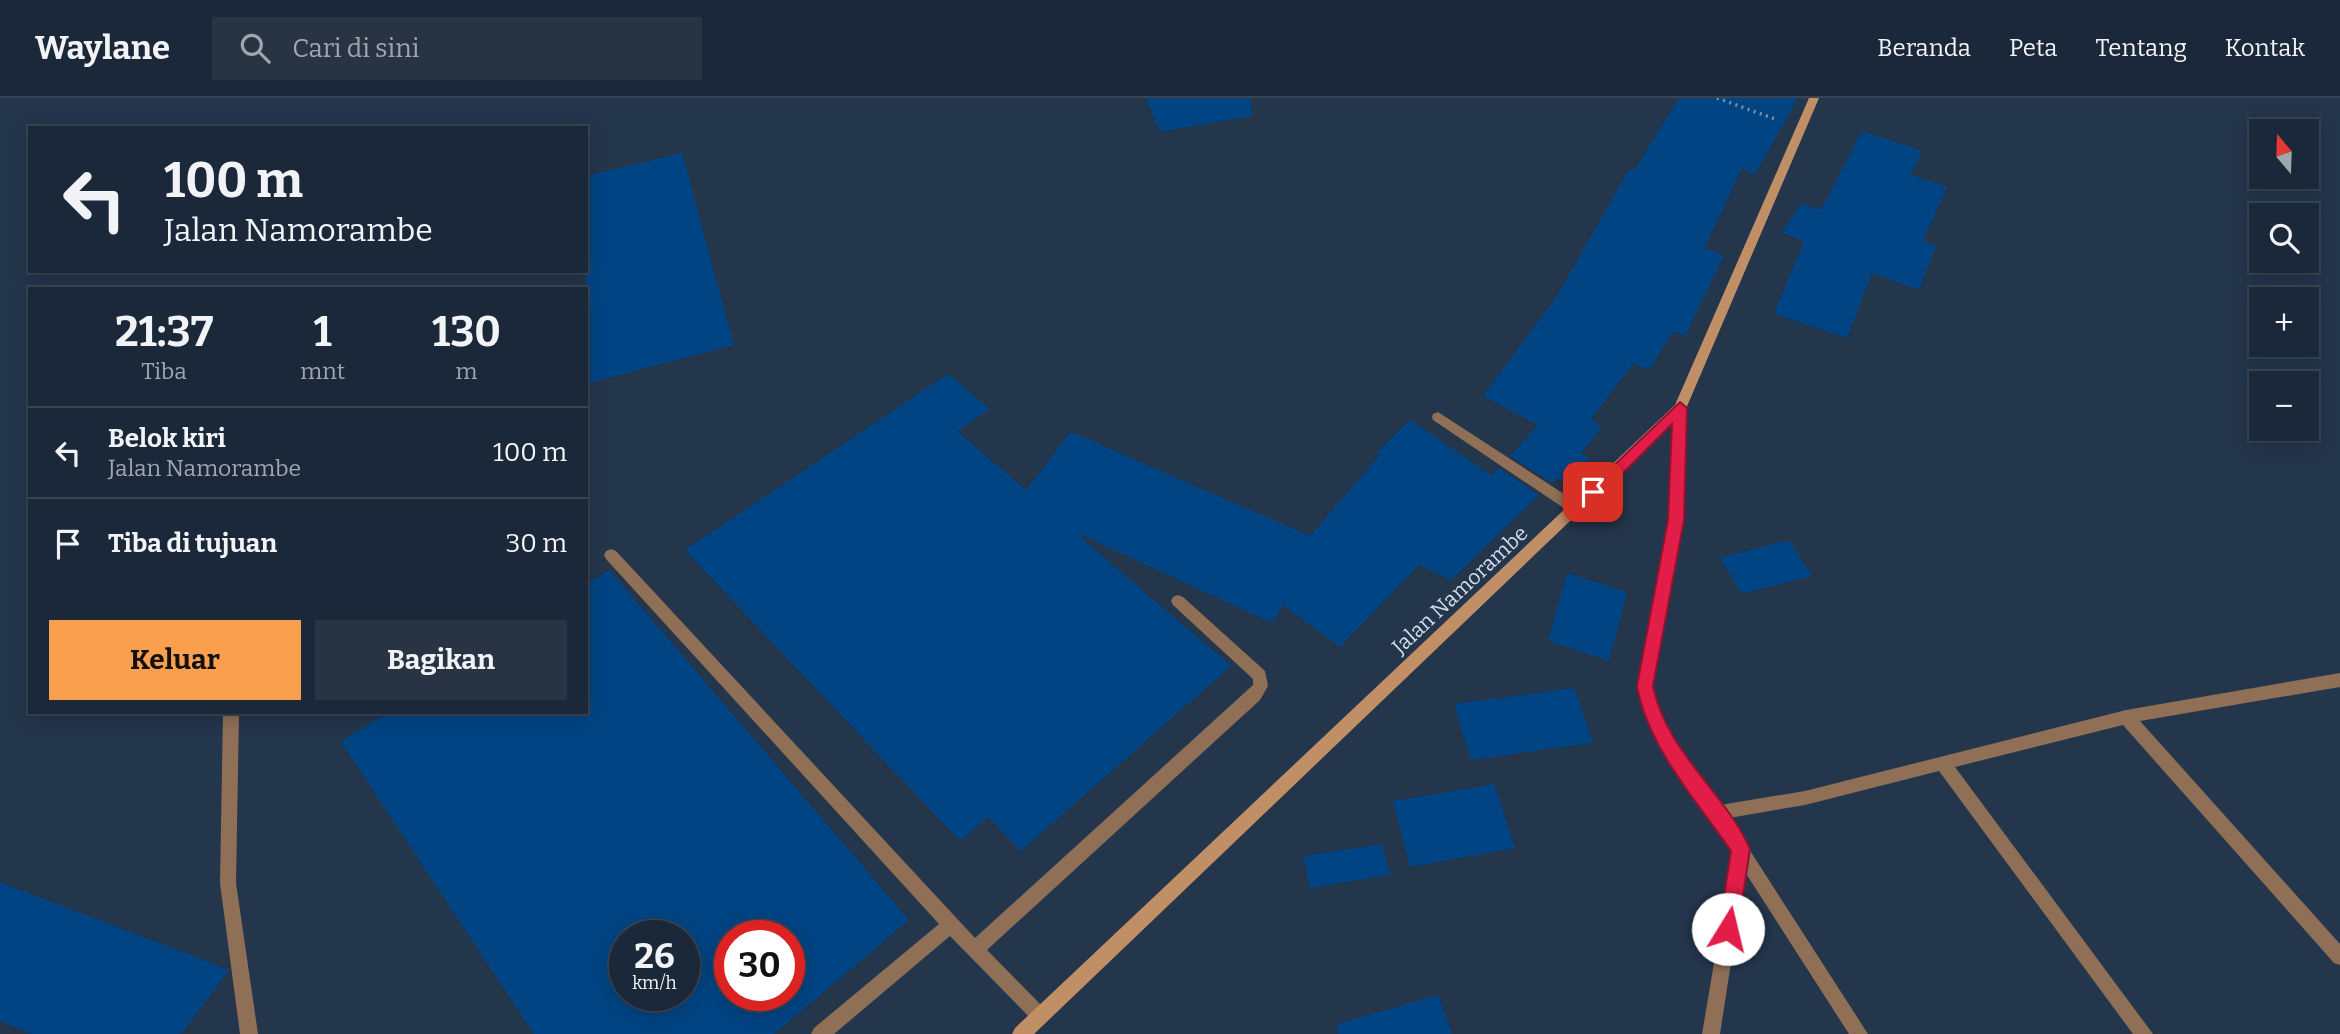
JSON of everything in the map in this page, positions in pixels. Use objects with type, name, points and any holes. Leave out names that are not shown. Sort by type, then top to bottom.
[{"type":"main road","name":"Jalan Namorambe","points":[[1021,1034],[1680,408],[1814,98]]},
{"type":"street","points":[[1680,408],[1676,520],[1645,686],[1648,703],[1666,742],[1741,849],[1858,1034]]},
{"type":"street","points":[[1438,417],[1576,509]]},
{"type":"street","points":[[611,555],[974,950],[1040,1016]]},
{"type":"street","points":[[974,950],[1255,695],[1261,686],[1260,676],[1178,601]]},
{"type":"street","points":[[1717,813],[1805,798],[2126,717],[2338,684]]},
{"type":"street","points":[[231,714],[228,883],[249,1034]]},
{"type":"street","points":[[2126,717],[2340,957]]},
{"type":"street","points":[[1943,764],[2144,1034]]},
{"type":"street","points":[[1711,1034],[1741,849]]},
{"type":"street","points":[[820,1034],[951,925]]},
{"type":"path","points":[[1717,98],[1799,128]]},
{"type":"building","points":[[1146,98],[1251,98],[1252,116],[1160,132]]},
{"type":"building","points":[[1679,98],[1798,98],[1755,174],[1742,169],[1704,248],[1724,255],[1685,336],[1673,331],[1649,370],[1633,363],[1591,420],[1602,426],[1581,453],[1589,458],[1566,484],[1557,478],[1552,483],[1510,456],[1538,425],[1483,396],[1557,296],[1629,169],[1634,171]]},
{"type":"building","points":[[1862,131],[1922,151],[1911,175],[1947,187],[1923,241],[1936,246],[1919,290],[1872,273],[1847,338],[1774,314],[1804,241],[1782,233],[1801,203],[1821,210]]},
{"type":"building","points":[[682,153],[734,345],[588,383],[588,176]]},
{"type":"building","points":[[948,374],[990,409],[957,431],[1026,490],[1071,432],[1310,536],[1380,455],[1376,453],[1410,420],[1492,476],[1499,468],[1539,495],[1451,580],[1419,565],[1340,647],[1283,605],[1272,623],[1082,535],[1080,537],[1231,666],[1021,851],[988,817],[960,841],[685,550]]},
{"type":"building","points":[[1789,540],[1812,576],[1742,594],[1720,558]]},
{"type":"building","points":[[609,570],[909,920],[805,1008],[805,920],[714,920],[714,1011],[801,1011],[774,1034],[534,1034],[341,742],[385,714],[588,714],[588,583]]},
{"type":"building","points":[[1567,573],[1627,592],[1609,661],[1548,641]]},
{"type":"building","points":[[1574,688],[1593,743],[1471,760],[1454,704]]},
{"type":"building","points":[[1494,784],[1515,848],[1410,867],[1393,801]]},
{"type":"building","points":[[1382,844],[1390,875],[1310,888],[1303,856]]},
{"type":"building","points":[[0,882],[229,970],[181,1034],[32,1034],[0,1021]]},
{"type":"building","points":[[1438,995],[1452,1034],[1338,1034],[1337,1024]]},
{"type":"route","points":[[1593,492],[1680,408],[1676,520],[1645,686],[1648,703],[1666,742],[1741,849],[1728,929]]}]
